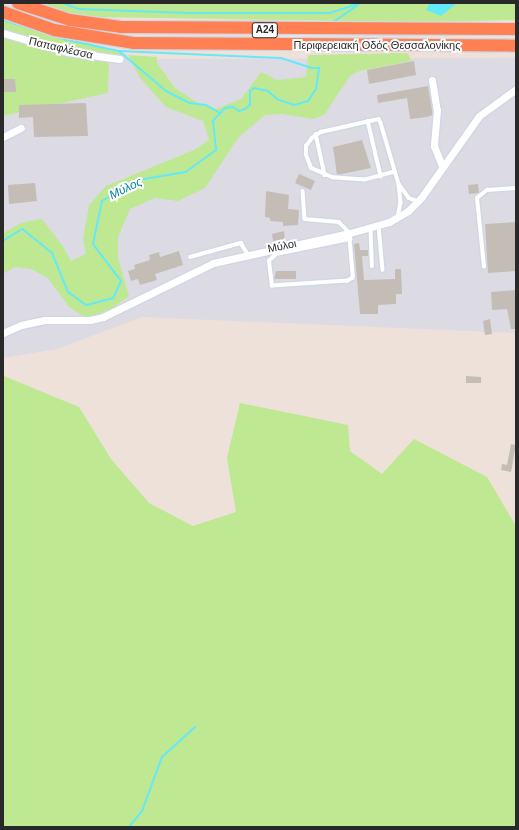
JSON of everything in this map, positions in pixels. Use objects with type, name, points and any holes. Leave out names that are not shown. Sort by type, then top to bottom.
[{"type":"highway","name":"Περιφερειακή Οδός Θεσσαλονίκης","points":[[18,3],[70,20],[121,27],[516,29]]},
{"type":"highway","name":"Περιφερειακή Οδός Θεσσαλονίκης","points":[[3,12],[54,30],[133,43],[516,46]]},
{"type":"street","name":"Παπαφλέσσα","points":[[3,33],[68,52],[120,59]]},
{"type":"street","points":[[432,80],[438,110],[434,146],[442,166]]},
{"type":"street","name":"Μύλοι","points":[[3,333],[21,325],[44,320],[90,320],[102,317],[200,267],[248,254],[350,236],[398,218],[418,201],[479,116],[516,89]]},
{"type":"street","points":[[3,137],[21,128]]},
{"type":"lane","points":[[395,172],[361,180],[335,179],[311,168],[306,155],[308,142],[316,134],[377,119],[380,121],[399,184],[401,201],[398,218]]},
{"type":"lane","points":[[368,121],[381,176]]},
{"type":"lane","points":[[316,134],[325,175]]},
{"type":"lane","points":[[399,184],[409,198],[418,201]]},
{"type":"lane","points":[[484,267],[477,198],[487,190],[516,188]]},
{"type":"lane","points":[[303,191],[305,219],[338,221],[350,236],[353,276],[350,281],[276,287],[271,284],[269,261],[276,254],[350,236]]},
{"type":"lane","points":[[379,226],[383,270]]},
{"type":"lane","points":[[371,228],[372,266]]},
{"type":"lane","points":[[190,257],[241,243],[248,254]]},
{"type":"shaded area","points":[[516,58],[516,333],[142,317],[57,349],[3,358],[3,116],[108,93],[109,59]]},
{"type":"green space","points":[[32,3],[516,3],[516,20],[415,22],[95,17],[48,9]]},
{"type":"green space","points":[[3,17],[128,55],[109,59],[108,93],[3,116]]},
{"type":"green space","points":[[408,53],[411,61],[359,71],[350,76],[324,115],[313,119],[282,114],[265,115],[238,138],[205,188],[178,201],[155,198],[130,209],[118,237],[118,258],[129,296],[110,310],[86,318],[69,307],[48,278],[31,269],[15,267],[3,274],[3,233],[21,223],[42,219],[62,245],[71,261],[86,254],[83,239],[89,205],[106,186],[194,150],[209,140],[203,121],[166,107],[140,78],[128,55],[157,57],[157,63],[175,88],[201,105],[216,109],[241,99],[261,72],[277,80],[306,77],[308,55]]},
{"type":"green space","points":[[4,376],[79,407],[111,459],[149,503],[193,526],[236,512],[227,458],[240,403],[348,425],[350,451],[382,474],[414,439],[487,477],[516,526],[516,827],[3,827]]},
{"type":"water","points":[[430,3],[457,3],[441,16],[426,10]]},
{"type":"building","points":[[414,61],[416,75],[369,84],[367,70]]},
{"type":"building","points":[[3,79],[15,79],[16,92],[3,92]]},
{"type":"building","points":[[428,86],[432,115],[427,117],[410,119],[407,98],[378,103],[377,95]]},
{"type":"building","points":[[86,103],[88,136],[34,137],[33,117],[19,118],[19,105]]},
{"type":"building","points":[[362,140],[371,168],[337,175],[333,147]]},
{"type":"building","points":[[299,174],[315,181],[311,190],[295,183]]},
{"type":"building","points":[[35,183],[37,201],[9,204],[8,185]]},
{"type":"building","points":[[478,184],[479,193],[469,194],[468,185]]},
{"type":"building","points":[[266,191],[289,195],[288,209],[299,210],[298,225],[283,226],[283,222],[270,221],[270,218],[265,217]]},
{"type":"building","points":[[516,222],[516,271],[488,273],[485,224]]},
{"type":"building","points":[[284,231],[285,239],[273,241],[272,234]]},
{"type":"building","points":[[359,243],[360,250],[368,250],[368,256],[362,256],[364,280],[395,279],[395,269],[401,269],[402,294],[396,294],[396,304],[378,305],[378,314],[360,314],[354,244]]},
{"type":"building","points":[[179,251],[183,265],[155,274],[157,280],[140,285],[138,279],[131,281],[128,271],[135,269],[134,265],[150,260],[149,255],[159,252],[160,257]]},
{"type":"building","points":[[276,271],[296,271],[296,279],[274,279]]},
{"type":"building","points":[[516,290],[516,329],[511,329],[507,309],[492,310],[491,292]]},
{"type":"building","points":[[490,319],[492,334],[485,335],[483,321]]},
{"type":"building","points":[[466,376],[481,377],[481,383],[466,383]]},
{"type":"building","points":[[511,444],[516,445],[511,472],[501,470],[502,464],[507,465]]},
{"type":"waterway","points":[[63,3],[79,9],[188,13],[330,13],[361,3]]},
{"type":"waterway","points":[[332,23],[358,5]]},
{"type":"waterway","name":"Μύλος","points":[[3,20],[67,40],[119,51],[281,58],[312,68],[319,68],[316,89],[308,101],[294,105],[277,99],[268,91],[254,88],[250,91],[250,105],[239,111],[233,107],[225,108],[213,121],[216,150],[186,172],[138,180],[102,201],[93,244],[121,281],[113,298],[86,305],[68,292],[52,253],[22,229],[3,241]]},
{"type":"waterway","points":[[120,52],[166,91],[190,103],[206,105],[220,113]]},
{"type":"waterway","points":[[129,827],[142,811],[162,757],[195,727]]}]
